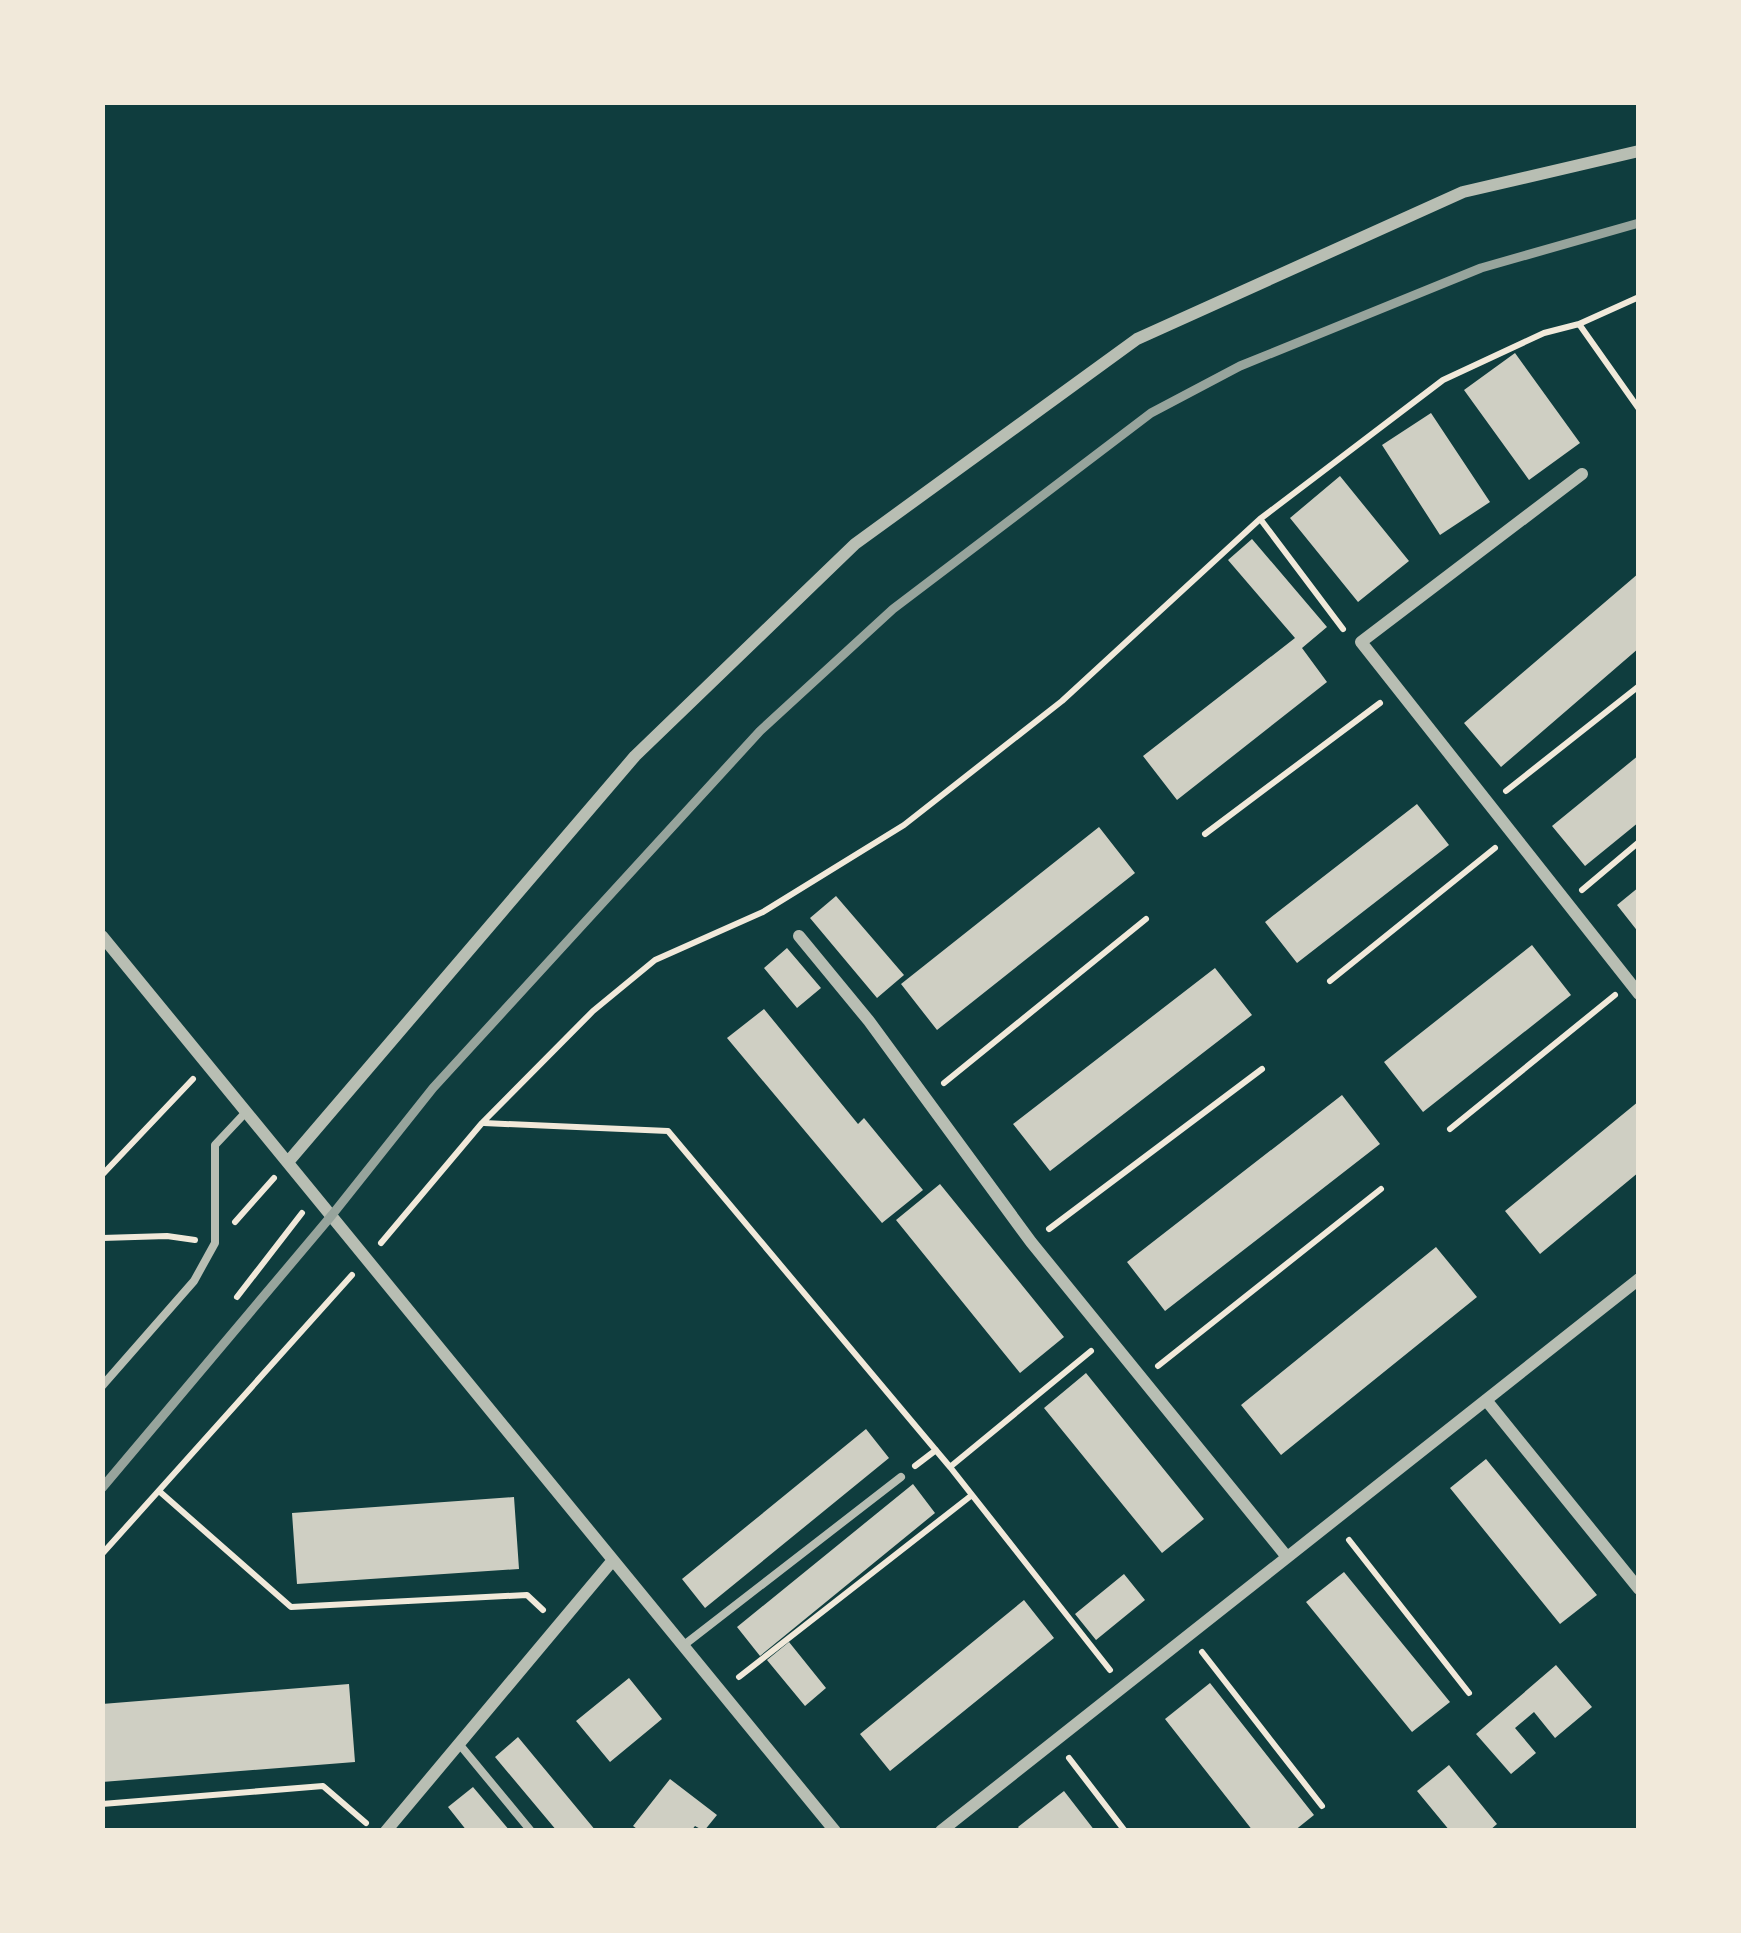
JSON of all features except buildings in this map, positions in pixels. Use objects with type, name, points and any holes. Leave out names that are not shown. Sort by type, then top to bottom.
[{"type":"street","points":[[288,1162],[634,756],[856,544],[1137,339],[1463,192],[1639,151]]},
{"type":"street","points":[[1582,473],[1361,642],[1634,988]]},
{"type":"street","points":[[102,936],[835,1831]]},
{"type":"street","points":[[799,936],[869,1021],[1031,1242],[1287,1557]]},
{"type":"street","points":[[941,1831],[1639,1279]]},
{"type":"street","points":[[1486,1400],[1639,1589]]},
{"type":"street","points":[[386,1831],[613,1559]]},
{"type":"lane","points":[[102,1385],[194,1281],[215,1244],[214,1145],[247,1111]]},
{"type":"lane","points":[[682,1646],[901,1477]]},
{"type":"lane","points":[[459,1744],[531,1831]]},
{"type":"path","points":[[102,1554],[367,1259],[482,1123],[593,1011],[655,960],[763,912],[904,824],[1062,701],[1260,520],[1443,380],[1544,333],[1580,324],[1639,297]]},
{"type":"path","points":[[1580,324],[1639,409]]},
{"type":"path","points":[[1260,520],[1341,628],[1361,642]]},
{"type":"path","points":[[1490,805],[1639,686]]},
{"type":"path","points":[[1205,834],[1398,689]]},
{"type":"path","points":[[1330,981],[1513,834]]},
{"type":"path","points":[[1567,903],[1639,842]]},
{"type":"path","points":[[925,1099],[1146,919]]},
{"type":"path","points":[[1450,1129],[1634,988]]},
{"type":"path","points":[[102,1175],[208,1064]]},
{"type":"path","points":[[1031,1242],[1262,1069]]},
{"type":"path","points":[[482,1123],[668,1131],[950,1467],[1123,1687]]},
{"type":"path","points":[[102,1238],[167,1236],[215,1244],[268,1184]]},
{"type":"path","points":[[1142,1378],[1381,1189]]},
{"type":"path","points":[[237,1297],[316,1196]]},
{"type":"path","points":[[950,1467],[1108,1337]]},
{"type":"path","points":[[159,1491],[291,1606],[527,1595],[558,1624]]},
{"type":"path","points":[[721,1692],[972,1495]]},
{"type":"path","points":[[1334,1520],[1469,1693]]},
{"type":"path","points":[[1189,1635],[1322,1806]]},
{"type":"path","points":[[1055,1741],[1125,1831]]},
{"type":"path","points":[[102,1804],[323,1786],[375,1831]]},
{"type":"railway","points":[[102,1488],[433,1088],[760,731],[893,609],[1151,413],[1240,366],[1481,268],[1639,223]]}]
